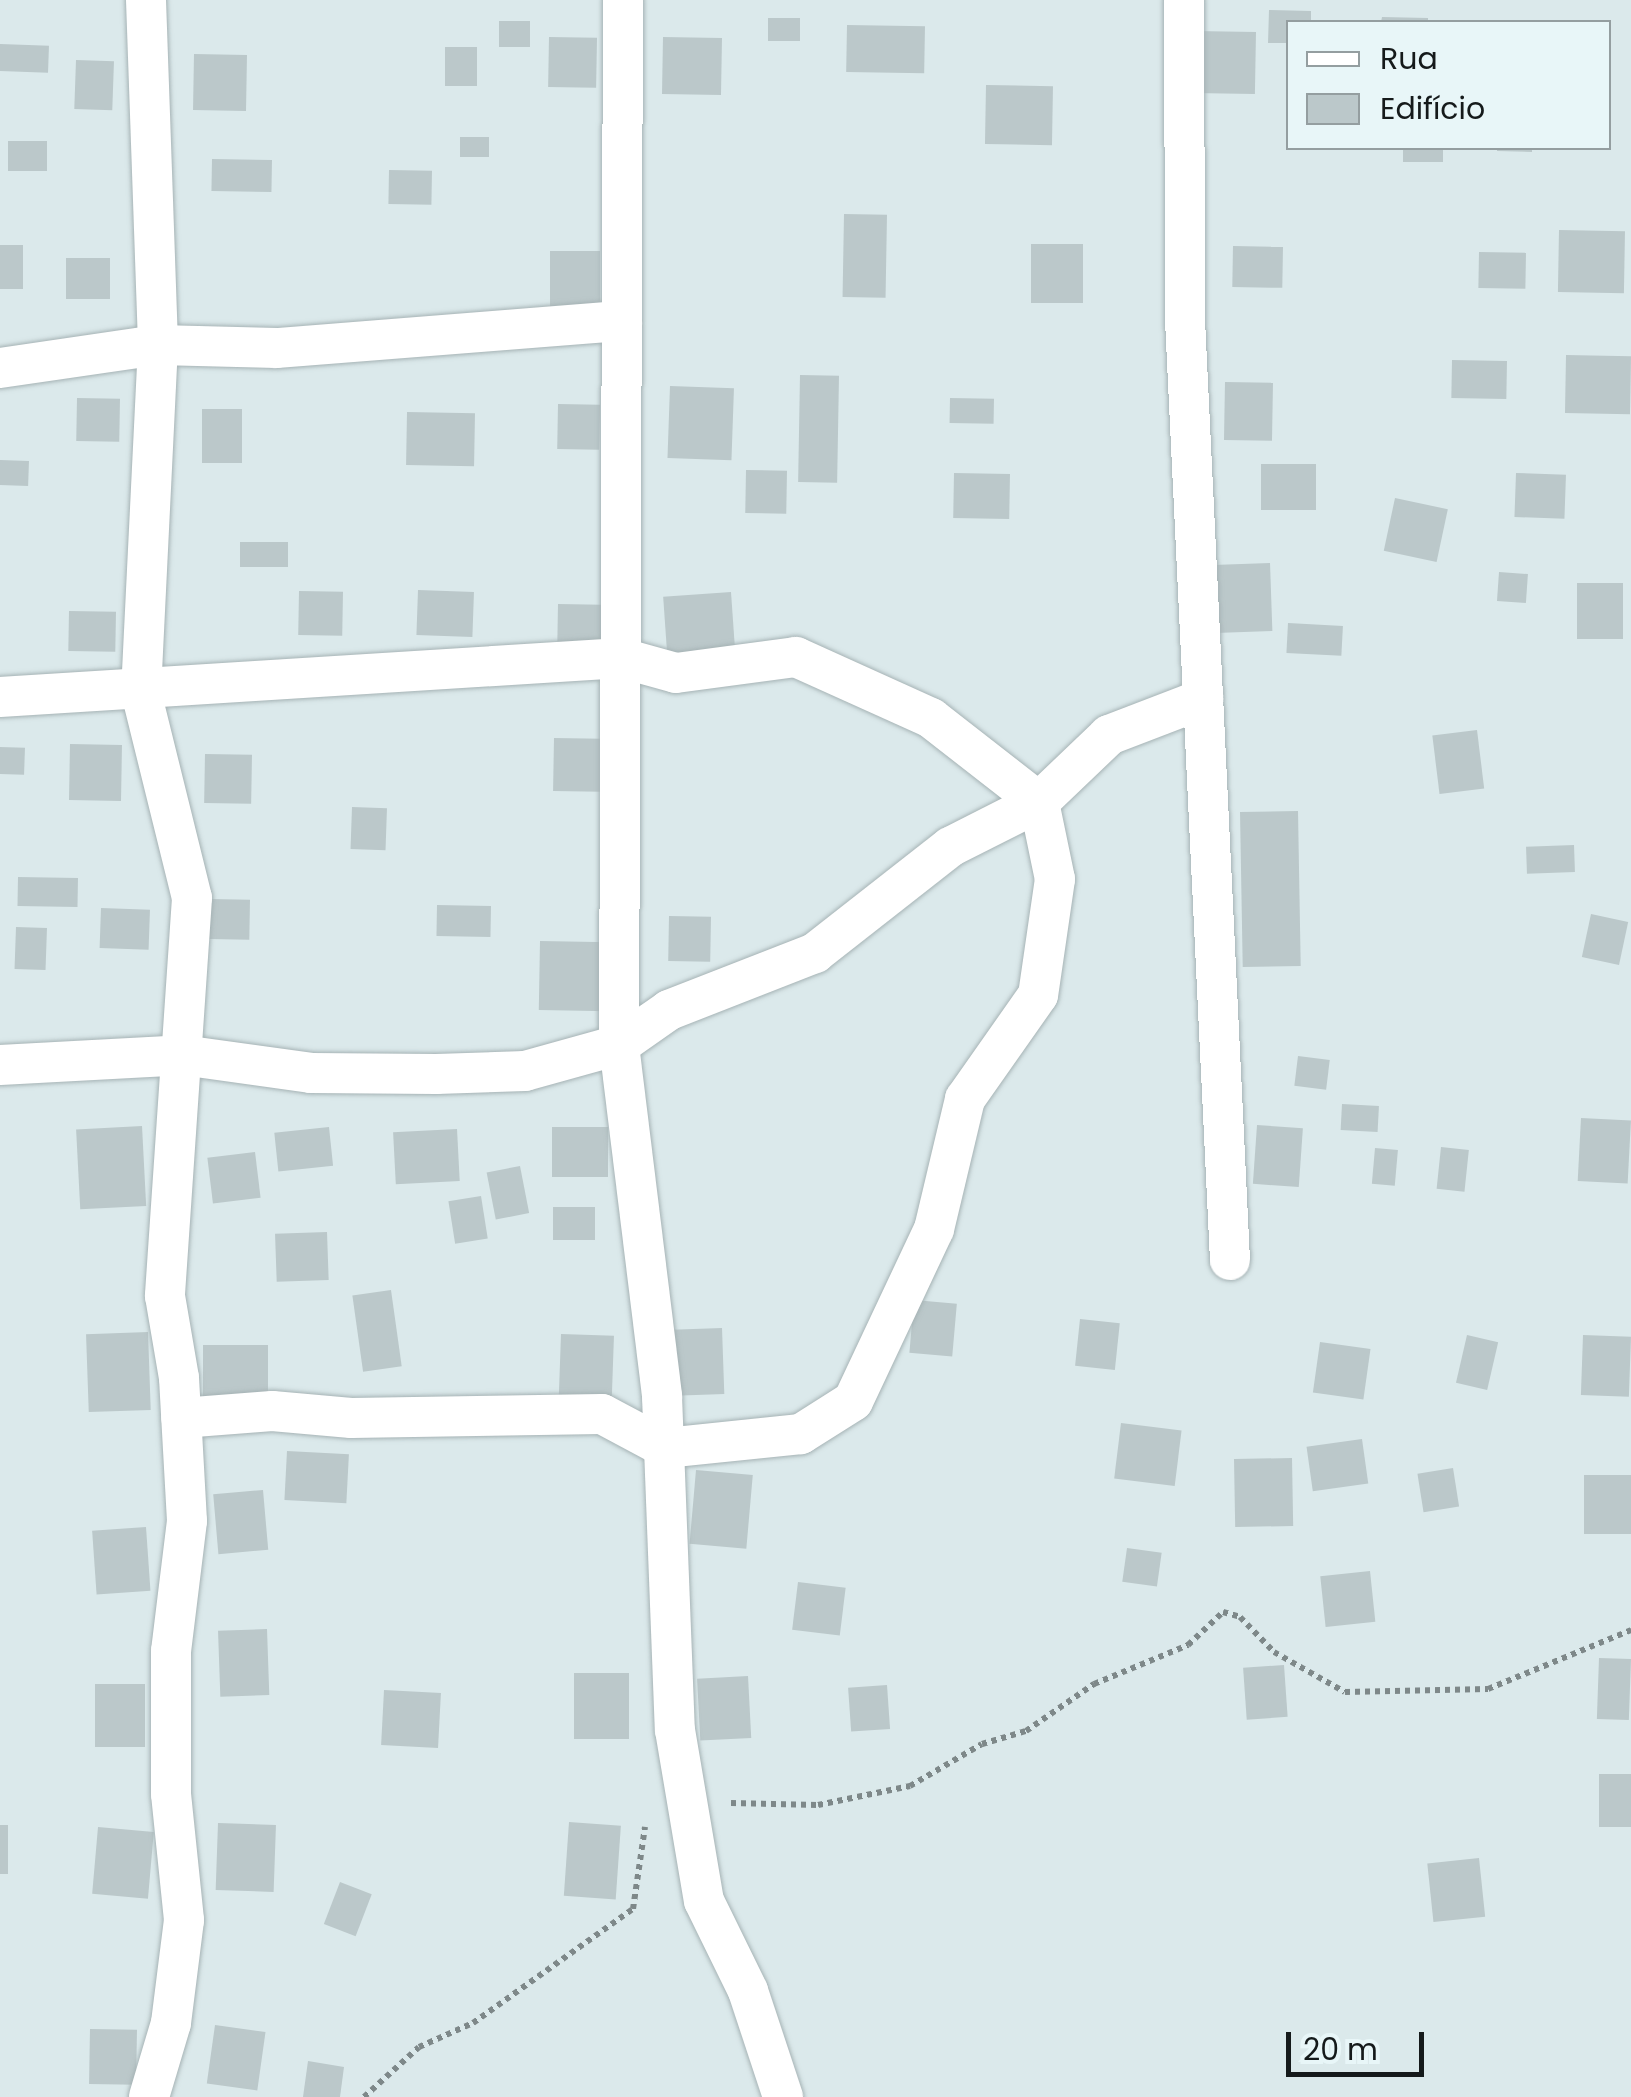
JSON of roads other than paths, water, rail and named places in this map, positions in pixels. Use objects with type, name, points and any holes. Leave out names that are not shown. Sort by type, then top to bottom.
[{"type":"street","points":[[146,0],[158,345],[141,692],[192,898],[165,1296],[182,1418],[187,1520],[171,1651],[171,1794],[184,1920],[171,2023],[149,2097]]},
{"type":"street","points":[[623,0],[619,1044],[666,1448],[675,1730],[704,1901],[748,1991],[783,2097]]},
{"type":"street","points":[[1184,0],[1185,320],[1230,1260]]},
{"type":"street","points":[[0,368],[158,345],[277,348],[622,321]]},
{"type":"street","points":[[0,697],[141,692],[622,658],[676,674],[796,657],[931,718],[1038,802],[1055,879],[1038,995],[965,1099],[934,1229],[854,1401],[801,1434],[666,1448],[602,1414],[370,1418],[272,1411],[182,1418]]},
{"type":"street","points":[[0,1065],[182,1055],[311,1074],[525,1071],[619,1044],[669,1010],[815,953],[950,847],[1038,802],[1110,735],[1203,699]]}]
